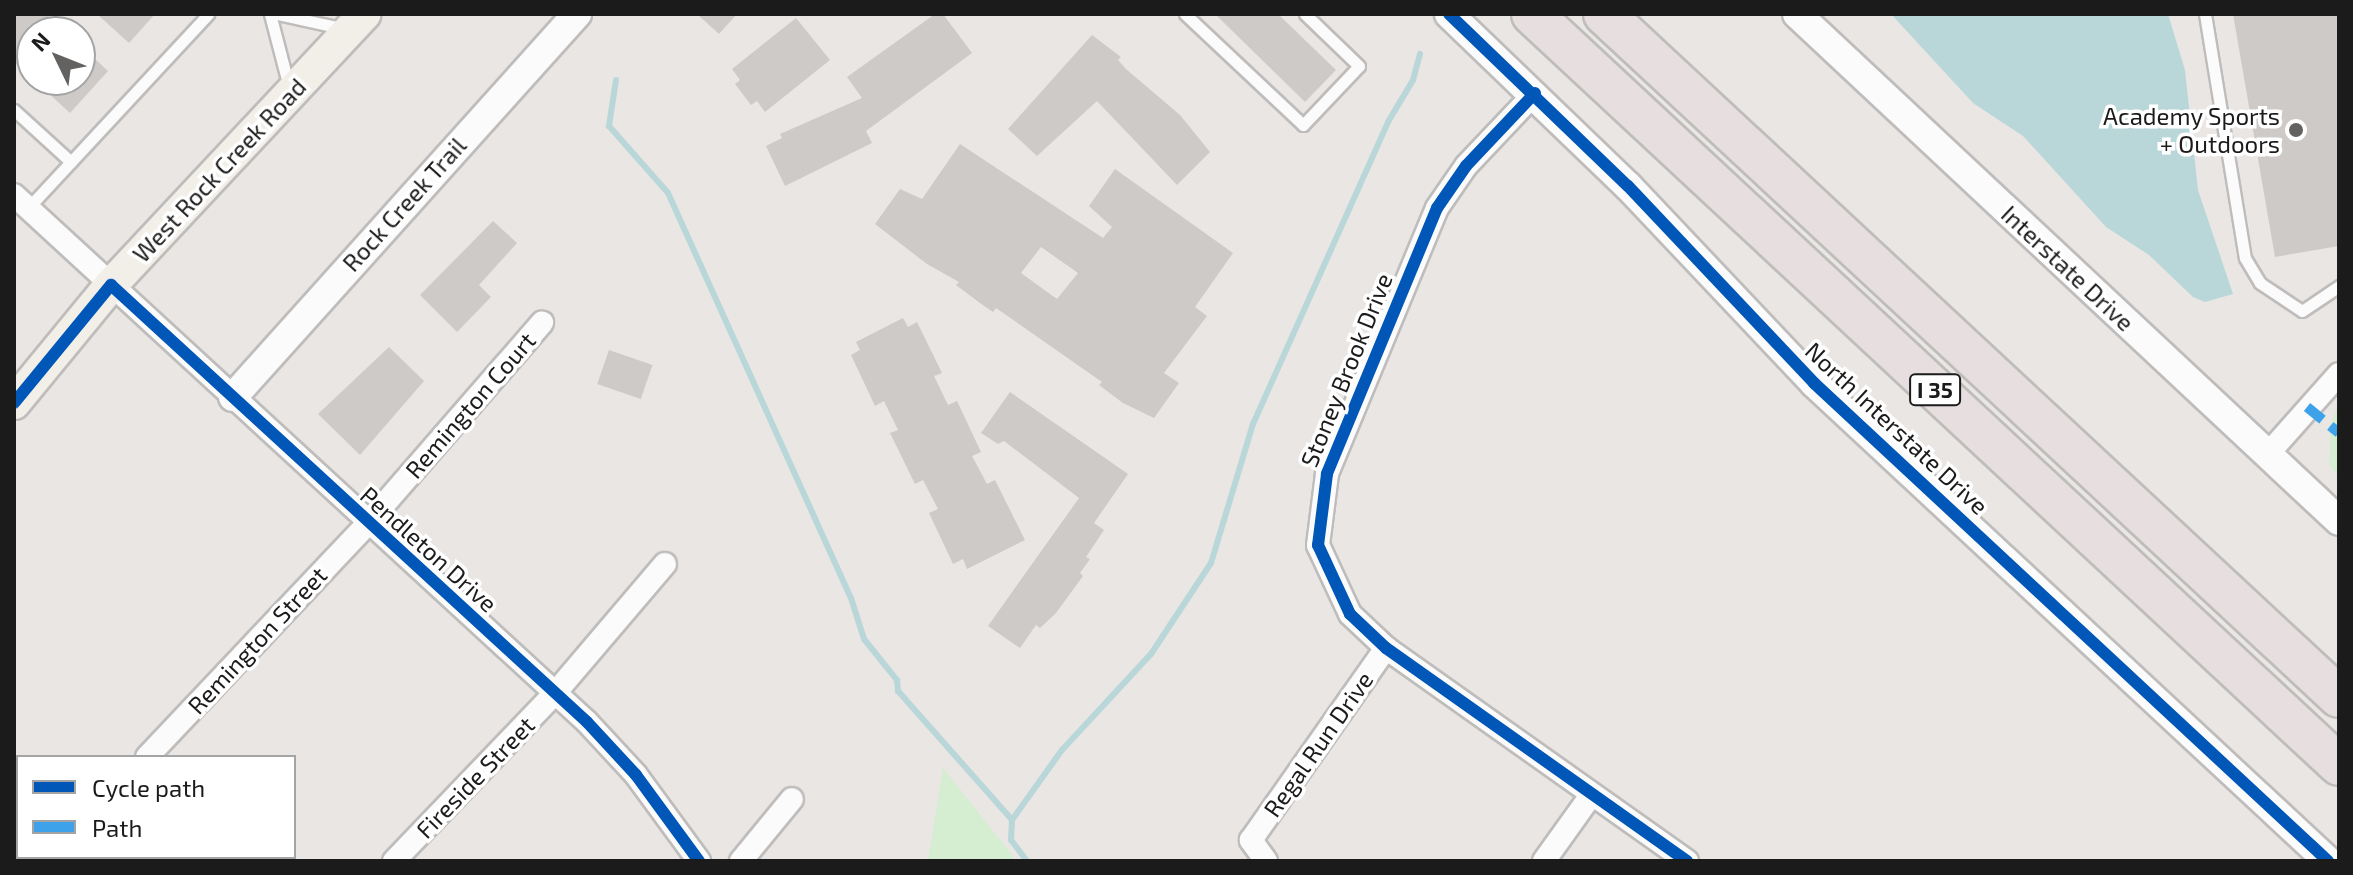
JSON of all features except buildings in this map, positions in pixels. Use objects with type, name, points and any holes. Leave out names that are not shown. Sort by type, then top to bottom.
[{"type":"highway","name":"I 35","points":[[1532,14],[2339,765]]},
{"type":"highway","name":"I 35","points":[[1604,14],[2339,697]]},
{"type":"main road","name":"West Rock Creek Road","points":[[14,403],[111,285],[358,22]]},
{"type":"street","name":"North Interstate Drive","points":[[1449,14],[1535,93],[1814,383],[2328,861]]},
{"type":"street","name":"Interstate Drive","points":[[1797,14],[2339,521]]},
{"type":"street","name":"Rock Creek Trail","points":[[233,397],[571,22]]},
{"type":"street","name":"Stoney Brook Drive","points":[[1535,93],[1466,166],[1437,208],[1327,474],[1317,527],[1327,572],[1350,614],[1386,648],[1687,861]]},
{"type":"street","name":"Pendleton Drive","points":[[21,201],[367,524],[556,692],[636,775],[699,861]]},
{"type":"street","name":"Remington Court","points":[[367,524],[542,323]]},
{"type":"street","points":[[2267,455],[2339,374]]},
{"type":"street","name":"Remington Street","points":[[149,755],[367,524]]},
{"type":"street","name":"Fireside Street","points":[[394,861],[556,692],[665,564]]},
{"type":"street","name":"Regal Run Drive","points":[[1266,861],[1251,840],[1386,648]]},
{"type":"street","points":[[1544,861],[1592,794]]},
{"type":"street","points":[[741,861],[792,799]]},
{"type":"lane","points":[[21,201],[71,162],[208,14]]},
{"type":"lane","points":[[270,14],[291,93]]},
{"type":"lane","points":[[277,14],[358,22]]},
{"type":"lane","points":[[1185,14],[1303,125],[1359,66],[1305,14]]},
{"type":"lane","points":[[2205,14],[2245,258],[2260,283],[2302,311],[2339,286]]},
{"type":"lane","points":[[14,110],[71,162]]},
{"type":"green space","points":[[2339,405],[2339,477],[2329,464],[2331,424]]},
{"type":"green space","points":[[943,768],[1017,861],[928,861]]},
{"type":"water","points":[[1891,14],[2168,14],[2185,70],[2198,190],[2233,294],[2205,302],[2193,297],[2149,255],[2106,227],[2023,136],[1973,103]]},
{"type":"waterway","points":[[1027,861],[1011,840],[1012,820],[1062,750],[1151,654],[1211,563],[1253,424],[1388,122],[1413,80],[1420,54]]},
{"type":"waterway","points":[[616,80],[609,126],[668,193],[851,598],[864,639],[897,680],[898,691],[1012,820]]},
{"type":"marked path","points":[[2307,407],[2339,433]]},
{"type":"cycle path","points":[[1449,14],[1628,186],[1814,383],[2328,861]]},
{"type":"cycle path","points":[[1535,93],[1466,166],[1437,208],[1327,474],[1318,545],[1350,614],[1386,648],[1687,861]]},
{"type":"cycle path","points":[[14,403],[111,285],[587,722],[636,775],[699,861]]},
{"type":"place","name":"Academy Sports + Outdoors","points":[[2296,130]]}]
